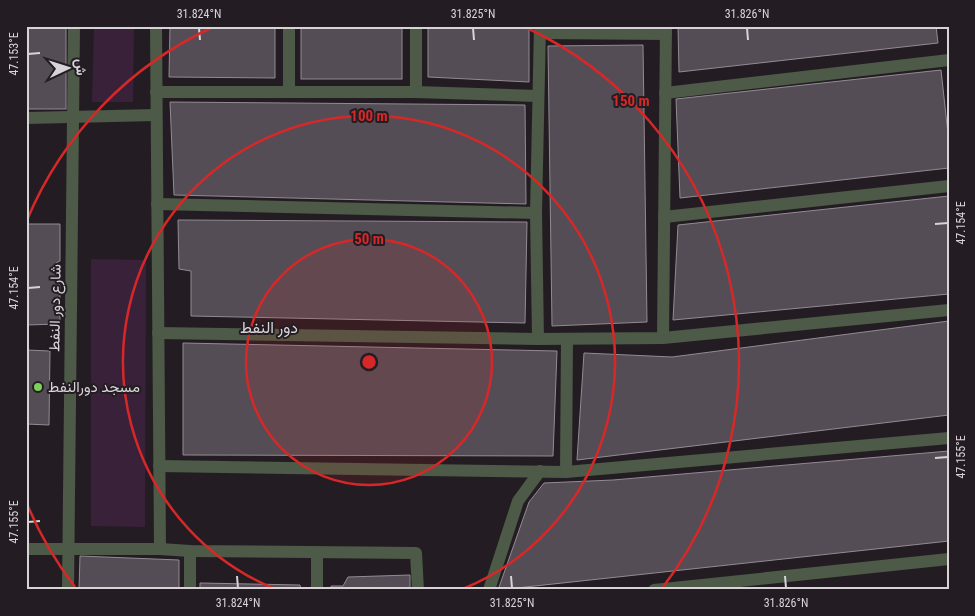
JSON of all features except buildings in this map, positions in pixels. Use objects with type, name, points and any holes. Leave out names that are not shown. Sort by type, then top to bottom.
[{"type":"street","name":"شارع دور النفط","points":[[68,590],[74,26]]},
{"type":"street","points":[[156,26],[160,549]]},
{"type":"street","points":[[289,26],[289,91]]},
{"type":"street","points":[[416,26],[416,92]]},
{"type":"street","points":[[538,339],[536,214],[537,96],[540,30],[666,30],[663,338]]},
{"type":"street","points":[[666,93],[949,60]]},
{"type":"street","points":[[156,92],[416,92],[537,96]]},
{"type":"street","points":[[26,118],[156,115]]},
{"type":"street","points":[[664,217],[949,186]]},
{"type":"street","points":[[157,204],[536,214]]},
{"type":"street","points":[[158,333],[538,339],[663,338],[949,310]]},
{"type":"street","points":[[566,472],[567,339]]},
{"type":"street","points":[[159,466],[566,472],[949,438]]},
{"type":"street","points":[[489,590],[518,501],[540,471]]},
{"type":"street","points":[[26,549],[160,549],[416,554],[418,590]]},
{"type":"street","points":[[190,551],[190,590]]},
{"type":"street","points":[[317,552],[317,590]]},
{"type":"street","points":[[654,590],[949,559]]},
{"type":"shaded area","points":[[94,26],[134,26],[133,102],[92,102]]},
{"type":"shaded area","points":[[91,259],[146,260],[145,527],[91,526]]},
{"type":"place","name":"مسجد دورالنفط","points":[[38,387]]},
{"type":"district","name":"دور النفط","points":[[269,327]]}]
